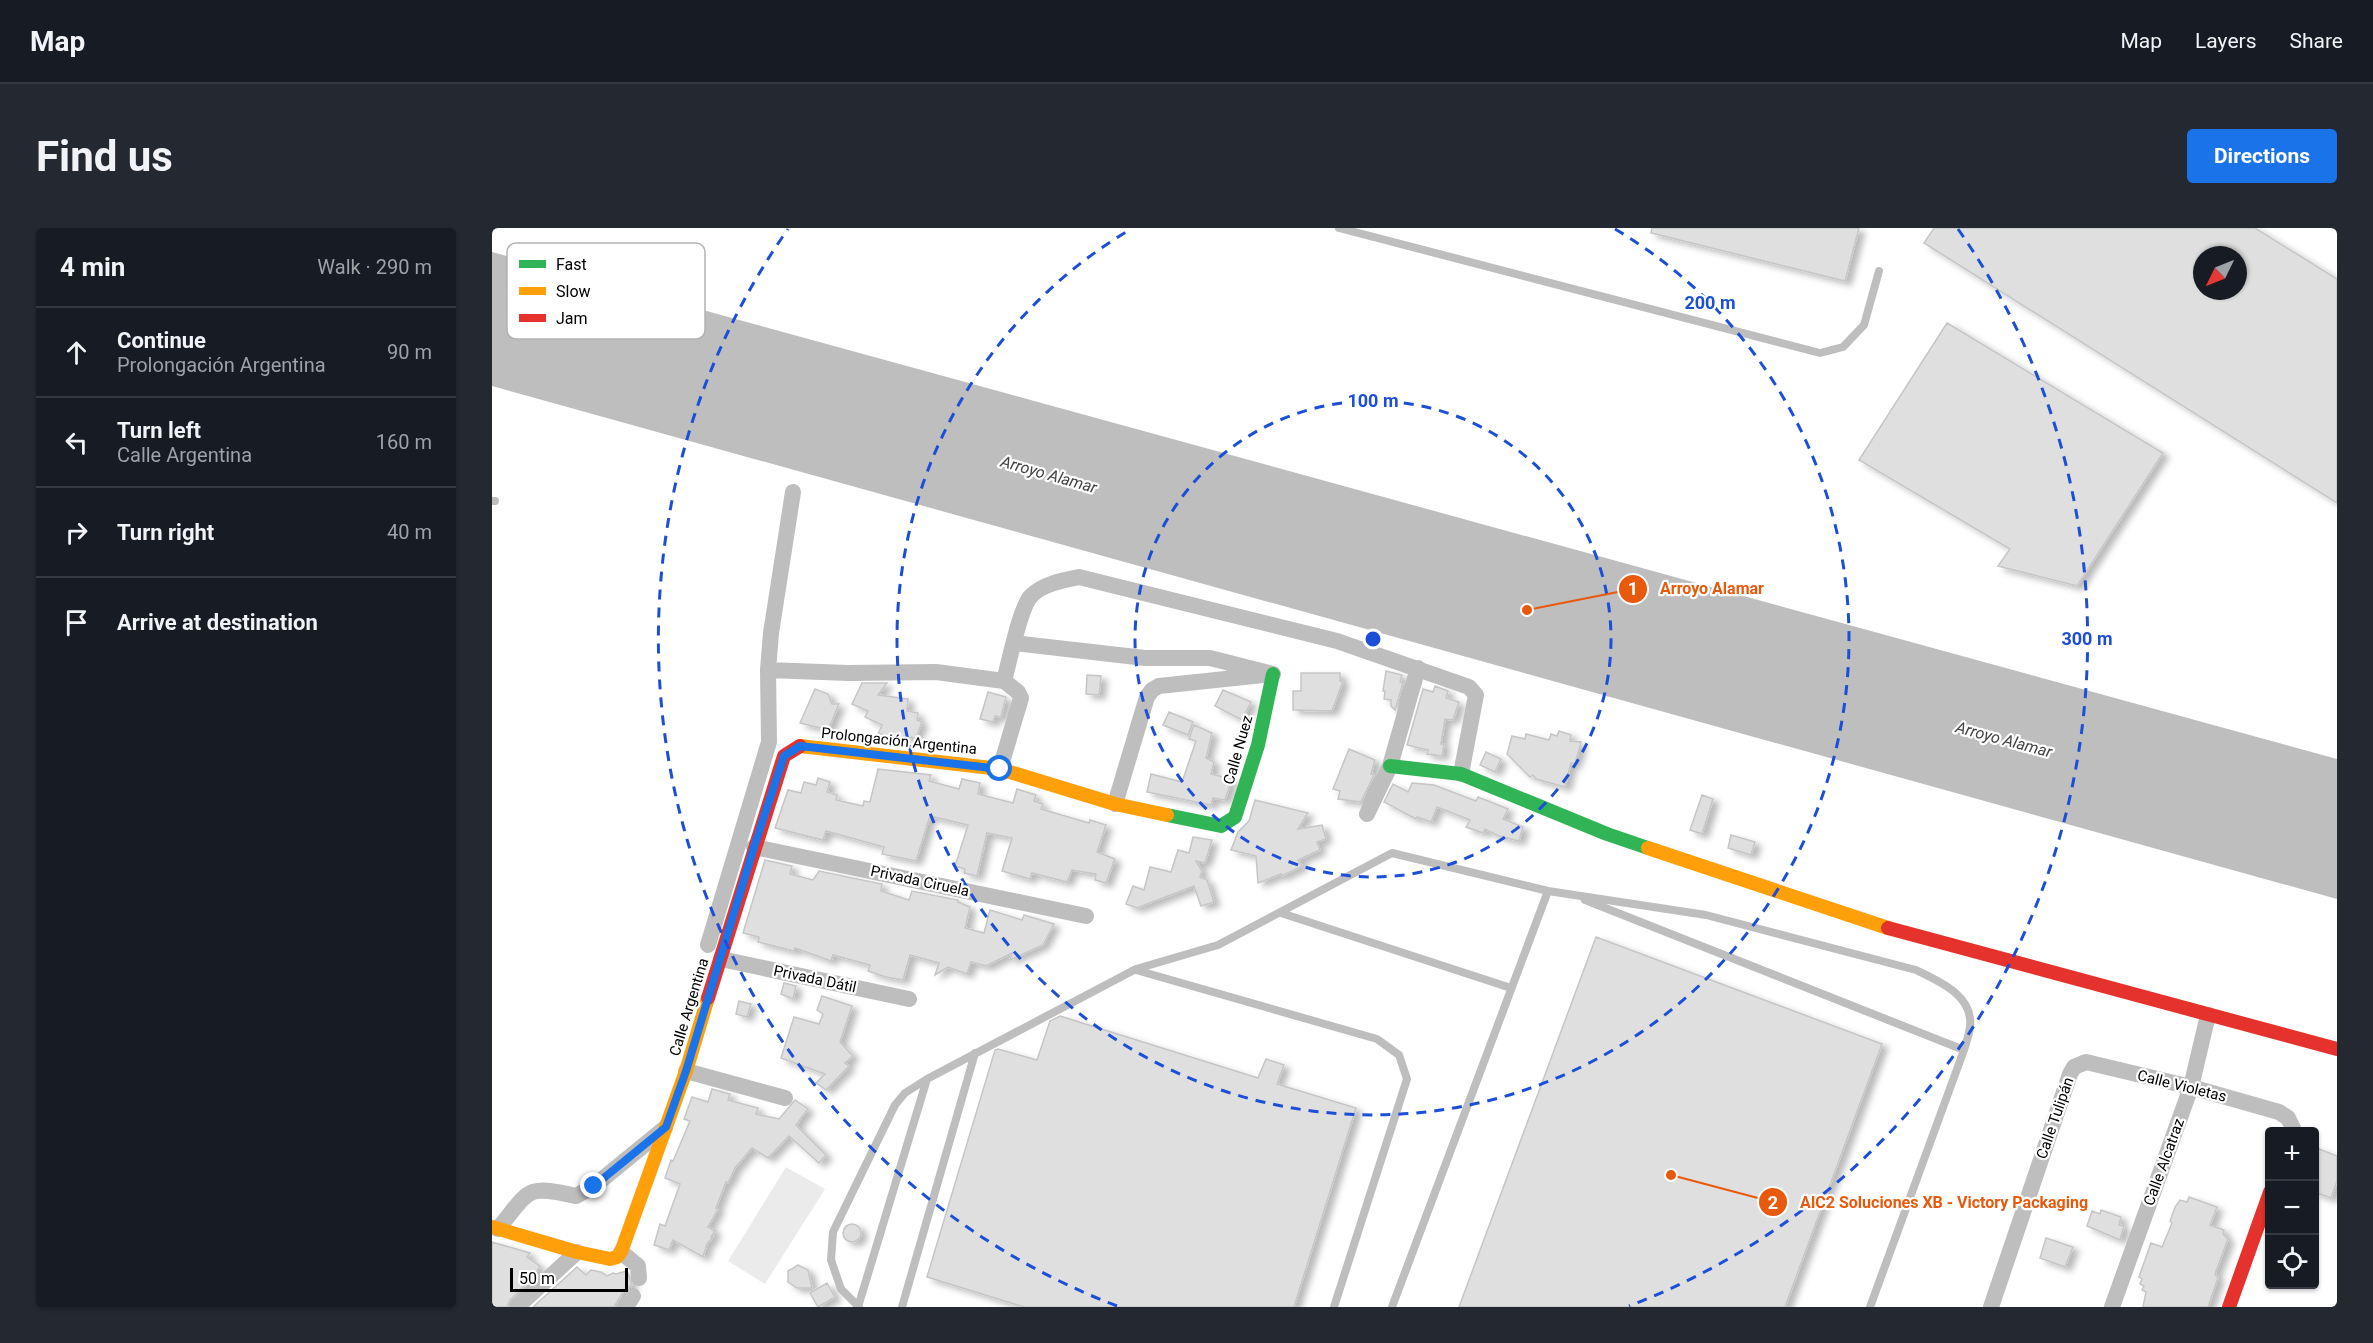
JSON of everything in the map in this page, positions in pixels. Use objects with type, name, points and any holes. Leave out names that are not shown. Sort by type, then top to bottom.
[{"type":"street","points":[[708,945],[769,742],[768,670],[771,633],[793,492]]},
{"type":"street","points":[[1004,681],[1014,643],[1031,596],[1056,581],[1079,578],[1337,641],[1469,687],[1476,695],[1461,774]]},
{"type":"street","points":[[1014,643],[1145,658],[1210,658],[1273,674]]},
{"type":"street","points":[[1367,814],[1390,766],[1418,668]]},
{"type":"street","points":[[768,670],[848,673],[936,672],[1004,681],[1018,692],[1021,698],[1000,769]]},
{"type":"street","points":[[1115,804],[1147,697],[1152,690],[1159,686],[1273,674]]},
{"type":"street","name":"Calle Nuez","points":[[1221,826],[1235,817],[1258,745],[1273,674]]},
{"type":"street","points":[[769,742],[788,753]]},
{"type":"street","name":"Prolongación Argentina","points":[[788,753],[800,746],[1000,769],[1115,804],[1221,826]]},
{"type":"street","name":"Calle Argentina","points":[[616,1255],[686,1071],[754,847],[788,753]]},
{"type":"street","points":[[1390,766],[1461,774],[1607,834],[1903,933],[2337,1049]]},
{"type":"street","name":"Privada Ciruela","points":[[754,847],[1086,915]]},
{"type":"street","name":"Privada Dátil","points":[[721,959],[909,999]]},
{"type":"street","name":"Calle Alcatraz","points":[[2112,1307],[2191,1087],[2208,1015]]},
{"type":"street","name":"Calle Violetas","points":[[2074,1067],[2086,1062],[2191,1087],[2279,1112],[2290,1125]]},
{"type":"street","name":"Calle Tulipán","points":[[1991,1307],[2074,1067]]},
{"type":"street","points":[[686,1071],[784,1098]]},
{"type":"street","points":[[639,1278],[638,1266],[616,1255],[577,1252],[495,1228],[524,1197],[535,1189],[547,1189],[576,1196],[594,1186],[666,1127]]},
{"type":"street","points":[[2229,1307],[2265,1206]]},
{"type":"street","points":[[517,1307],[577,1252]]},
{"type":"lane","points":[[1339,228],[1820,353],[1843,347],[1864,325],[1879,272]]},
{"type":"lane","points":[[927,1079],[859,1307],[841,1289],[831,1260],[833,1232],[895,1105],[905,1093],[927,1079],[1136,969],[1218,945],[1392,853],[1548,891],[1706,915],[1916,970],[1946,984],[1962,1000],[1969,1011],[1970,1026],[1964,1050],[1869,1307]]},
{"type":"lane","points":[[1392,1307],[1548,891]]},
{"type":"lane","points":[[1570,894],[1964,1050]]},
{"type":"lane","points":[[1281,913],[1511,988]]},
{"type":"lane","points":[[1136,969],[1377,1039],[1399,1055],[1407,1079],[1334,1307]]},
{"type":"lane","points":[[902,1307],[975,1053]]},
{"type":"shaded area","points":[[786,1167],[825,1189],[765,1284],[728,1261]]},
{"type":"water","points":[[492,252],[507,256],[507,339],[705,339],[705,311],[2337,759],[2337,899],[492,386]]},
{"type":"building","points":[[1652,228],[1859,228],[1845,281],[1651,233]]},
{"type":"building","points":[[1934,228],[2255,228],[2337,279],[2337,503],[1924,243]]},
{"type":"building","points":[[1947,323],[2163,453],[2077,586],[1998,566],[2010,549],[1859,460]]},
{"type":"building","points":[[1386,671],[1402,675],[1400,682],[1403,683],[1395,710],[1391,706],[1391,700],[1384,699]]},
{"type":"building","points":[[1301,673],[1340,673],[1340,681],[1343,681],[1332,711],[1293,710],[1293,691],[1301,691]]},
{"type":"building","points":[[1087,675],[1101,676],[1099,695],[1086,694]]},
{"type":"building","points":[[862,683],[887,683],[878,695],[908,699],[907,711],[918,713],[917,720],[922,722],[916,738],[878,734],[882,725],[865,717],[868,711],[852,704]]},
{"type":"building","points":[[1435,686],[1448,691],[1446,698],[1459,702],[1453,720],[1445,719],[1441,744],[1444,744],[1442,756],[1427,754],[1428,750],[1407,745],[1423,689],[1433,692]]},
{"type":"building","points":[[815,689],[828,694],[832,704],[839,704],[828,730],[800,723]]},
{"type":"building","points":[[1223,690],[1251,702],[1242,720],[1215,706]]},
{"type":"building","points":[[988,692],[1006,697],[1001,717],[995,716],[993,722],[980,719]]},
{"type":"building","points":[[1169,712],[1193,722],[1188,735],[1163,725]]},
{"type":"building","points":[[1194,725],[1212,733],[1206,758],[1214,762],[1211,774],[1232,779],[1225,800],[1213,798],[1211,805],[1147,792],[1151,774],[1182,782],[1196,741],[1189,739]]},
{"type":"building","points":[[1559,731],[1571,735],[1570,741],[1581,742],[1575,764],[1571,763],[1565,787],[1536,779],[1533,775],[1530,777],[1507,754],[1512,736],[1525,739],[1526,734],[1549,740],[1551,734],[1557,736]]},
{"type":"building","points":[[1349,749],[1375,760],[1371,774],[1374,775],[1361,802],[1338,799],[1340,791],[1333,789]]},
{"type":"building","points":[[1486,752],[1501,759],[1495,772],[1480,765]]},
{"type":"building","points":[[878,769],[931,775],[929,781],[959,789],[962,779],[980,783],[978,794],[1013,803],[1017,789],[1036,795],[1034,801],[1043,804],[1041,809],[1089,823],[1090,820],[1106,825],[1097,852],[1115,859],[1106,883],[1095,880],[1096,874],[1072,870],[1067,882],[1032,873],[1030,879],[1002,871],[1012,838],[987,833],[977,876],[964,873],[965,869],[955,866],[968,825],[930,816],[916,861],[882,854],[884,847],[826,831],[823,840],[775,828],[788,790],[801,793],[804,782],[816,785],[818,778],[830,782],[827,792],[837,795],[836,800],[863,806],[864,801],[870,802]]},
{"type":"building","points":[[1412,783],[1434,785],[1476,801],[1478,797],[1508,809],[1503,819],[1523,827],[1519,841],[1499,836],[1485,829],[1483,833],[1466,827],[1470,820],[1437,807],[1431,822],[1417,817],[1416,819],[1384,802],[1393,784],[1408,792]]},
{"type":"building","points":[[1702,795],[1713,799],[1702,834],[1690,830]]},
{"type":"building","points":[[1255,800],[1308,813],[1298,829],[1322,825],[1326,839],[1317,842],[1320,850],[1298,860],[1302,866],[1282,876],[1281,874],[1258,883],[1256,856],[1231,850],[1238,832],[1249,821]]},
{"type":"building","points":[[1731,835],[1755,842],[1751,855],[1728,848]]},
{"type":"building","points":[[1193,837],[1212,840],[1205,863],[1196,861],[1202,871],[1200,877],[1207,880],[1214,902],[1201,906],[1194,886],[1137,908],[1126,904],[1133,886],[1144,890],[1150,867],[1171,872],[1178,850],[1189,853]]},
{"type":"building","points":[[765,860],[792,866],[790,874],[813,880],[819,871],[882,884],[881,891],[909,900],[912,891],[958,900],[970,907],[965,928],[984,933],[990,910],[1022,920],[1024,915],[1054,924],[1043,945],[1010,960],[1012,953],[986,966],[971,962],[967,974],[948,967],[935,975],[939,963],[910,955],[903,980],[886,977],[868,971],[870,965],[833,955],[831,961],[795,948],[794,951],[758,942],[759,937],[743,933]]},
{"type":"building","points":[[1596,937],[1882,1044],[1785,1307],[1459,1307]]},
{"type":"building","points":[[784,983],[796,986],[793,999],[781,994]]},
{"type":"building","points":[[822,996],[852,1006],[840,1042],[853,1056],[845,1063],[849,1066],[826,1090],[816,1083],[825,1074],[781,1058],[794,1017],[819,1024],[823,1014],[817,1010]]},
{"type":"building","points":[[739,1001],[751,1004],[747,1017],[736,1014]]},
{"type":"building","points":[[1060,1016],[1258,1078],[1266,1059],[1284,1065],[1277,1084],[1356,1108],[1294,1307],[1024,1307],[927,1277],[995,1050],[1037,1060],[1050,1021]]},
{"type":"building","points":[[712,1089],[730,1094],[728,1100],[758,1108],[756,1114],[779,1119],[795,1100],[808,1109],[796,1125],[826,1155],[819,1163],[789,1136],[768,1158],[752,1148],[735,1168],[728,1183],[726,1182],[716,1208],[718,1209],[708,1227],[715,1231],[707,1244],[703,1257],[673,1240],[669,1250],[654,1245],[660,1224],[665,1226],[680,1184],[665,1178],[690,1121],[684,1119],[692,1097],[708,1102]]},
{"type":"building","points":[[2319,1149],[2337,1156],[2337,1181],[2331,1198],[2319,1194]]},
{"type":"building","points":[[2189,1197],[2217,1207],[2210,1225],[2224,1230],[2223,1234],[2228,1239],[2215,1274],[2218,1278],[2208,1307],[2143,1307],[2146,1292],[2142,1290],[2144,1286],[2140,1284],[2142,1279],[2139,1277],[2151,1243],[2162,1247],[2172,1223],[2170,1221],[2175,1207],[2180,1200],[2187,1202]]},
{"type":"building","points":[[2101,1210],[2121,1217],[2119,1225],[2124,1226],[2120,1240],[2087,1226],[2092,1211],[2100,1214]]},
{"type":"building","points":[[852,1224],[858,1227],[861,1233],[858,1239],[852,1242],[846,1239],[843,1233],[846,1227]]},
{"type":"building","points":[[2046,1238],[2073,1247],[2065,1267],[2040,1258]]},
{"type":"building","points":[[492,1242],[530,1253],[527,1257],[540,1266],[532,1279],[510,1300],[507,1307],[492,1307]]},
{"type":"building","points":[[798,1265],[808,1270],[812,1288],[797,1288],[788,1282],[788,1271]]},
{"type":"building","points":[[577,1267],[586,1275],[591,1270],[607,1276],[627,1271],[632,1285],[624,1290],[614,1307],[533,1307]]},
{"type":"building","points":[[827,1283],[835,1297],[818,1307],[810,1293]]},
{"type":"traffic: fast","points":[[1167,815],[1221,826],[1235,817],[1258,745],[1273,674]]},
{"type":"traffic: fast","points":[[1390,766],[1461,774],[1607,834],[1648,848]]},
{"type":"traffic: slow","points":[[800,746],[1000,769],[1115,804],[1167,815]]},
{"type":"traffic: slow","points":[[1648,848],[1888,928]]},
{"type":"traffic: slow","points":[[492,1227],[577,1252],[610,1259],[617,1257],[621,1252],[686,1071],[708,998]]},
{"type":"traffic: jam","points":[[708,998],[784,756],[800,746]]},
{"type":"traffic: jam","points":[[1888,928],[2337,1049]]},
{"type":"traffic: jam","points":[[2229,1307],[2265,1206]]},
{"type":"place","name":"Arroyo Alamar","points":[[1527,610]]},
{"type":"place","name":"AIC2 Soluciones XB - Victory Packaging","points":[[1671,1175]]},
{"type":"route","points":[[594,1186],[666,1127],[686,1071],[784,756],[800,746],[1000,769]]}]
